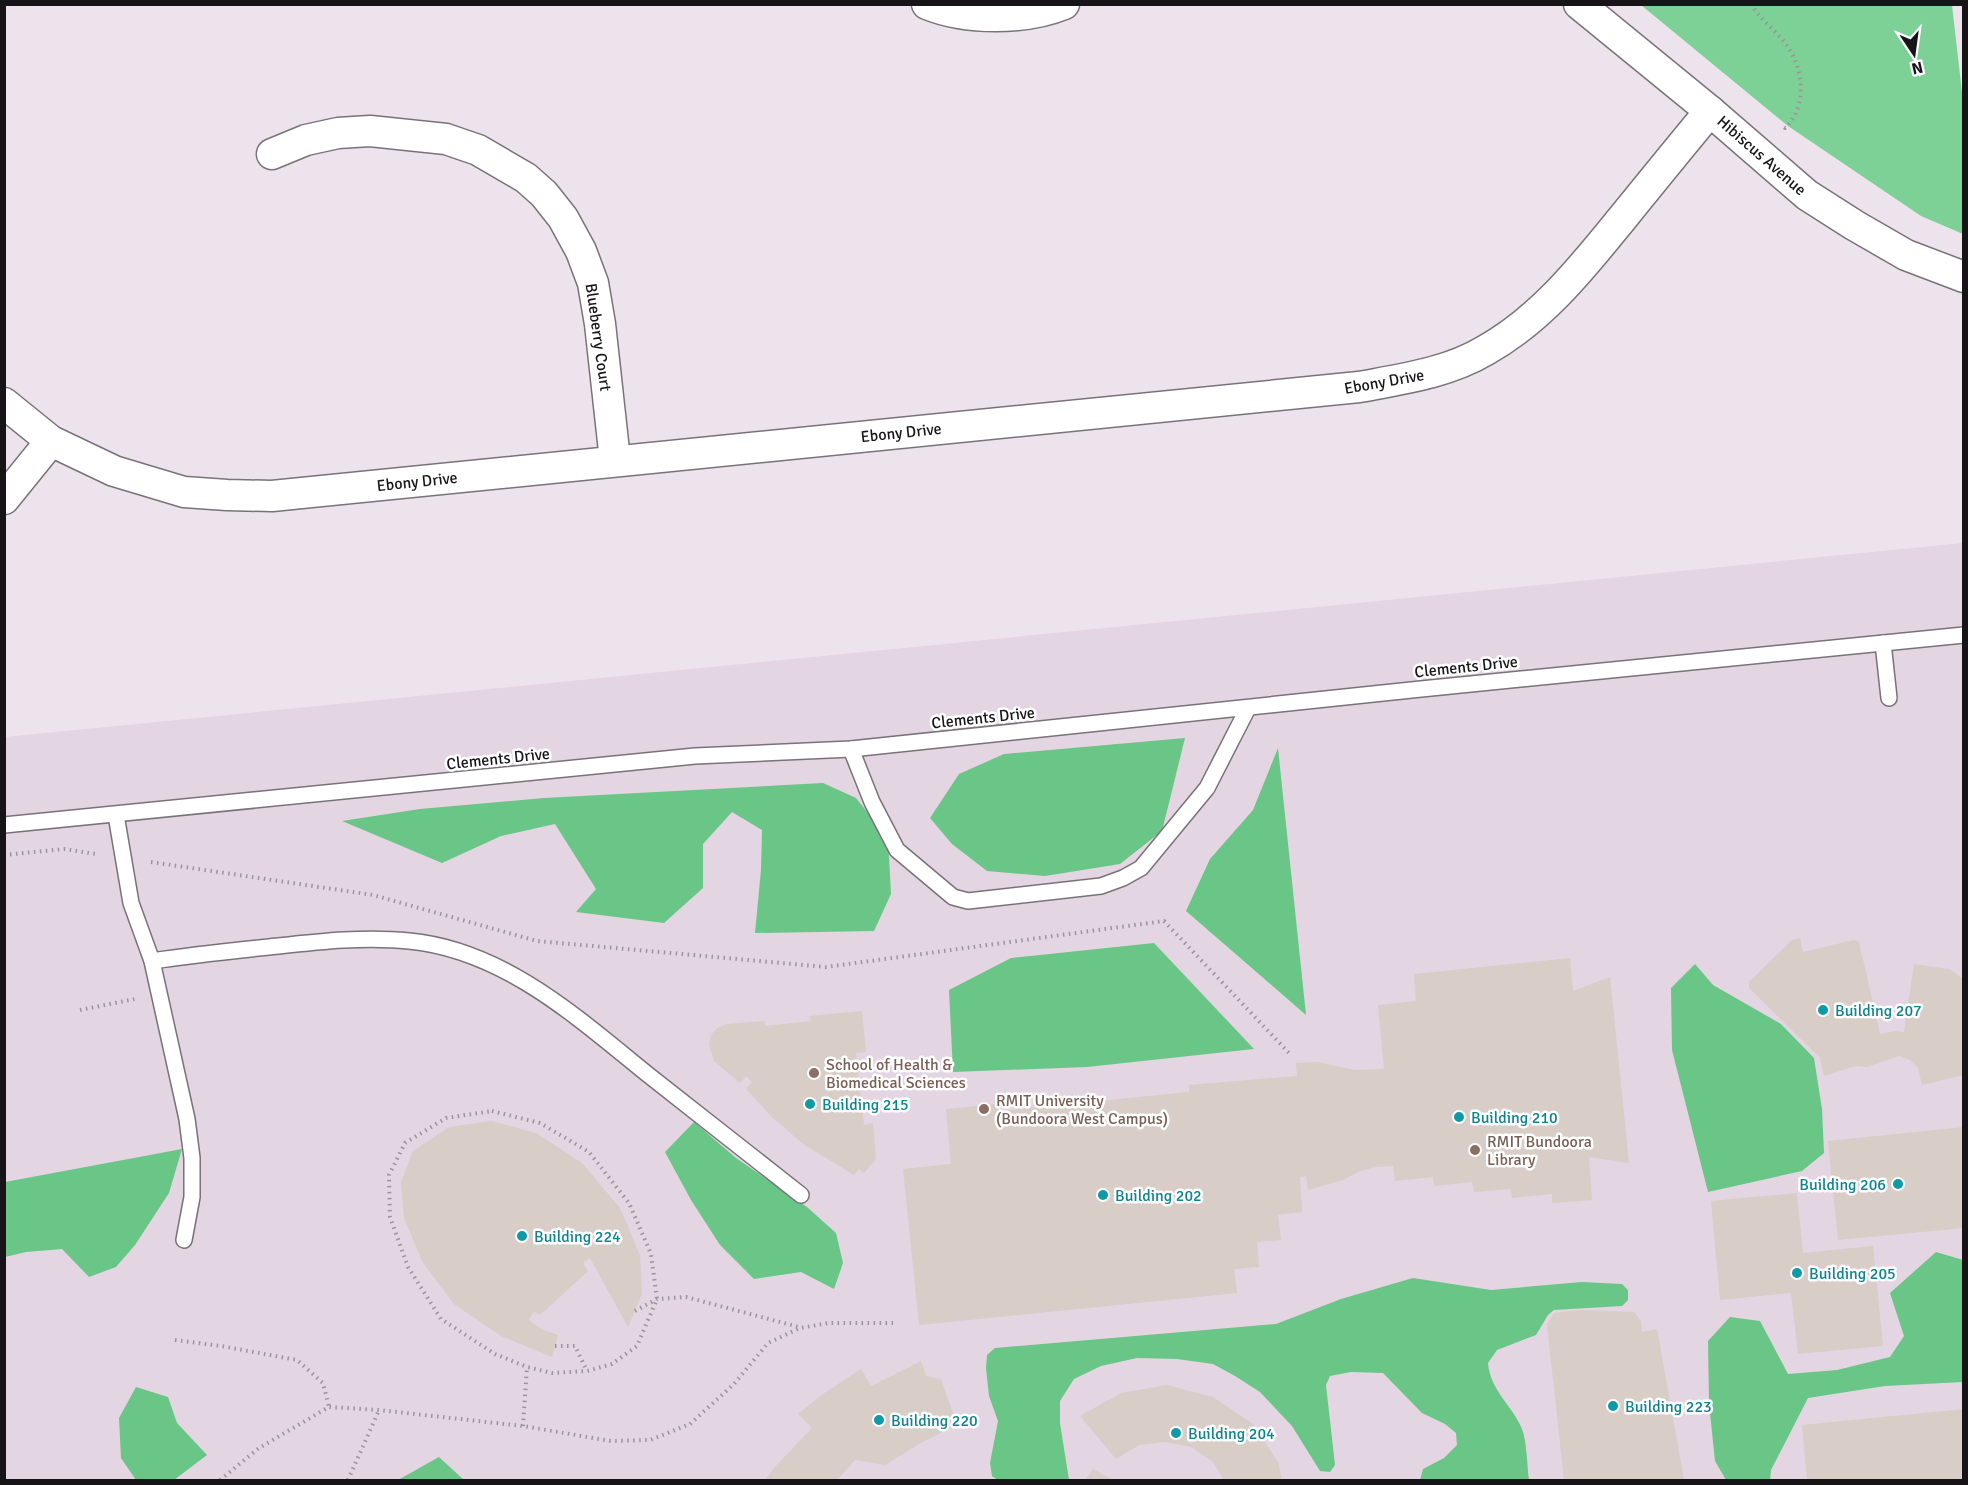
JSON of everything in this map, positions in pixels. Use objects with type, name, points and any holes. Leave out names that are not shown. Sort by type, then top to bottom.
[{"type":"street","points":[[927,4],[939,9],[990,16],[1021,15],[1064,4]]},
{"type":"street","name":"Hibiscus Avenue","points":[[1579,4],[1817,201],[1906,255],[1964,277]]},
{"type":"street","name":"Ebony Drive","points":[[4,403],[51,441],[92,462],[149,483],[184,492],[272,496],[1359,387],[1407,379],[1446,368],[1485,351],[1523,327],[1587,262],[1710,111]]},
{"type":"street","name":"Blueberry Court","points":[[272,153],[306,140],[338,133],[370,131],[436,138],[478,150],[526,178],[544,194],[563,218],[581,251],[593,283],[600,324],[615,460]]},
{"type":"street","points":[[4,499],[51,441]]},
{"type":"lane","name":"Clements Drive","points":[[4,825],[695,756],[851,749],[1964,635]]},
{"type":"lane","points":[[1883,643],[1889,698]]},
{"type":"lane","points":[[851,749],[872,802],[897,850],[953,897],[968,901],[1064,892],[1101,886],[1141,868],[1207,788],[1248,708]]},
{"type":"lane","points":[[116,815],[131,903],[152,961],[187,1119],[192,1158],[192,1197],[184,1240]]},
{"type":"lane","points":[[152,961],[310,942],[362,939],[411,940],[454,950],[494,966],[534,986],[801,1195]]},
{"type":"path","points":[[1750,5],[1787,45],[1796,63],[1801,84],[1801,98],[1797,111],[1785,128],[1777,121]]},
{"type":"path","points":[[4,855],[64,849],[373,895],[537,941],[826,967],[1164,921],[1288,1053]]},
{"type":"path","points":[[80,1010],[159,994]]},
{"type":"path","points":[[492,1111],[540,1123],[589,1152],[630,1203],[651,1254],[657,1299],[637,1346],[612,1364],[587,1371],[552,1373],[527,1367],[495,1354],[441,1319],[408,1267],[390,1218],[389,1175],[405,1143],[446,1118],[492,1111]]},
{"type":"path","points":[[635,1311],[657,1299],[686,1297],[800,1328]]},
{"type":"path","points":[[220,1480],[259,1448],[329,1407],[379,1410],[523,1426],[611,1441],[650,1440],[690,1424],[734,1384],[768,1343],[800,1328],[829,1323],[893,1323]]},
{"type":"path","points":[[175,1340],[297,1360],[323,1383],[329,1407]]},
{"type":"path","points":[[555,1346],[575,1346],[587,1371]]},
{"type":"path","points":[[523,1426],[527,1367]]},
{"type":"path","points":[[348,1480],[379,1410]]},
{"type":"shaded area","name":"RMIT University (Bundoora West Campus)","points":[[1963,543],[1963,1480],[5,1480],[5,737]]},
{"type":"green space","points":[[1641,5],[1952,5],[1964,110],[1963,234],[1921,216],[1788,126]]},
{"type":"green space","points":[[1185,738],[1162,831],[1120,864],[1045,876],[987,871],[952,844],[930,818],[959,774],[1004,754]]},
{"type":"green space","points":[[1278,748],[1306,1015],[1186,911],[1210,859],[1253,810]]},
{"type":"green space","points":[[823,783],[856,798],[888,838],[891,894],[874,931],[755,933],[762,830],[732,812],[703,844],[703,888],[664,923],[576,912],[596,889],[555,824],[501,836],[442,863],[342,821],[420,809],[544,798]]},
{"type":"green space","points":[[1154,943],[1254,1049],[1087,1067],[953,1072],[949,990],[1011,958]]},
{"type":"green space","points":[[1695,964],[1713,985],[1781,1024],[1814,1058],[1822,1109],[1824,1153],[1802,1171],[1708,1192],[1672,1050],[1671,988]]},
{"type":"green space","points":[[694,1122],[736,1158],[807,1207],[836,1233],[843,1263],[834,1289],[801,1272],[754,1279],[720,1245],[691,1200],[665,1152]]},
{"type":"green space","points":[[182,1149],[169,1193],[135,1245],[116,1267],[89,1277],[62,1249],[26,1252],[5,1257],[5,1182]]},
{"type":"green space","points":[[1936,1252],[1963,1260],[1963,1382],[1885,1386],[1808,1398],[1771,1470],[1770,1480],[1726,1480],[1715,1461],[1709,1403],[1708,1341],[1730,1317],[1760,1321],[1788,1374],[1837,1370],[1890,1357],[1904,1336],[1890,1293]]},
{"type":"green space","points":[[1413,1278],[1491,1290],[1582,1282],[1622,1284],[1628,1290],[1628,1300],[1622,1306],[1554,1310],[1548,1315],[1536,1335],[1497,1350],[1488,1363],[1497,1389],[1518,1420],[1524,1434],[1529,1480],[1420,1480],[1423,1469],[1444,1458],[1457,1445],[1456,1433],[1445,1424],[1422,1413],[1383,1373],[1351,1372],[1330,1376],[1326,1385],[1335,1465],[1330,1472],[1320,1471],[1292,1426],[1260,1392],[1235,1376],[1213,1364],[1177,1359],[1137,1358],[1101,1366],[1074,1379],[1060,1401],[1060,1423],[1069,1480],[998,1480],[992,1476],[990,1463],[998,1421],[989,1396],[986,1368],[987,1355],[995,1348],[1276,1324],[1341,1299]]},
{"type":"green space","points":[[136,1387],[168,1397],[177,1423],[207,1455],[174,1480],[136,1480],[121,1458],[119,1418]]},
{"type":"green space","points":[[439,1457],[464,1480],[398,1480]]},
{"type":"building","name":"Building 207","points":[[1800,938],[1803,952],[1854,940],[1859,942],[1880,1034],[1904,1032],[1914,964],[1949,969],[1964,979],[1964,1075],[1922,1085],[1918,1068],[1910,1060],[1899,1056],[1867,1067],[1855,1066],[1824,1076],[1820,1058],[1749,988],[1749,982],[1792,940]]},
{"type":"building","points":[[1570,958],[1573,991],[1610,977],[1629,1163],[1589,1157],[1592,1200],[1552,1203],[1552,1194],[1512,1198],[1511,1189],[1474,1192],[1472,1182],[1434,1186],[1433,1177],[1395,1181],[1393,1166],[1375,1167],[1343,1180],[1308,1190],[1306,1176],[1300,1177],[1302,1212],[1278,1215],[1281,1240],[1257,1242],[1259,1267],[1234,1269],[1237,1293],[919,1325],[903,1169],[951,1164],[946,1109],[999,1104],[999,1111],[1189,1092],[1189,1085],[1297,1076],[1296,1063],[1317,1062],[1355,1070],[1384,1069],[1378,1005],[1416,1001],[1414,974]]},
{"type":"building","name":"Building 215","points":[[862,1011],[866,1052],[856,1053],[864,1125],[873,1123],[876,1159],[864,1173],[859,1169],[854,1175],[803,1144],[773,1118],[746,1089],[752,1082],[746,1076],[740,1083],[714,1061],[709,1045],[711,1035],[717,1028],[727,1024],[765,1021],[765,1026],[811,1021],[810,1016]]},
{"type":"building","name":"Building 224","points":[[491,1121],[536,1133],[582,1163],[620,1208],[640,1255],[642,1294],[628,1327],[590,1258],[583,1263],[588,1271],[540,1315],[534,1311],[529,1320],[541,1329],[558,1335],[552,1357],[501,1336],[454,1304],[423,1263],[404,1218],[401,1182],[413,1151],[449,1127]]},
{"type":"building","name":"Building 206","points":[[1964,1127],[1964,1228],[1838,1240],[1828,1141]]},
{"type":"building","name":"Building 205","points":[[1797,1193],[1803,1253],[1873,1246],[1883,1346],[1798,1354],[1791,1293],[1720,1300],[1711,1201]]},
{"type":"building","name":"Building 223","points":[[1578,1310],[1634,1312],[1641,1321],[1642,1332],[1657,1329],[1684,1480],[1564,1480],[1547,1325],[1554,1313]]},
{"type":"building","name":"Building 220","points":[[921,1361],[926,1376],[941,1379],[957,1425],[917,1445],[885,1465],[855,1460],[837,1480],[765,1480],[812,1428],[798,1414],[823,1394],[861,1369],[871,1386]]},
{"type":"building","name":"Building 204","points":[[1167,1385],[1213,1397],[1253,1424],[1278,1462],[1282,1480],[1224,1480],[1212,1461],[1191,1447],[1165,1442],[1139,1445],[1116,1459],[1080,1416],[1121,1393]]},
{"type":"building","points":[[1964,1409],[1964,1480],[1807,1480],[1802,1425]]},
{"type":"building","points":[[1093,1469],[1113,1480],[1085,1480]]},
{"type":"place","name":"Building 207","points":[[1823,1010]]},
{"type":"place","name":"School of Health & Biomedical Sciences","points":[[814,1073]]},
{"type":"place","name":"Building 215","points":[[810,1104]]},
{"type":"place","name":"RMIT University (Bundoora West Campus)","points":[[984,1109]]},
{"type":"place","name":"Building 210","points":[[1459,1117]]},
{"type":"place","name":"RMIT Bundoora Library","points":[[1475,1150]]},
{"type":"place","name":"Building 206","points":[[1898,1184]]},
{"type":"place","name":"Building 202","points":[[1103,1195]]},
{"type":"place","name":"Building 224","points":[[522,1236]]},
{"type":"place","name":"Building 205","points":[[1797,1273]]},
{"type":"place","name":"Building 223","points":[[1613,1406]]},
{"type":"place","name":"Building 220","points":[[879,1420]]},
{"type":"place","name":"Building 204","points":[[1176,1433]]}]
